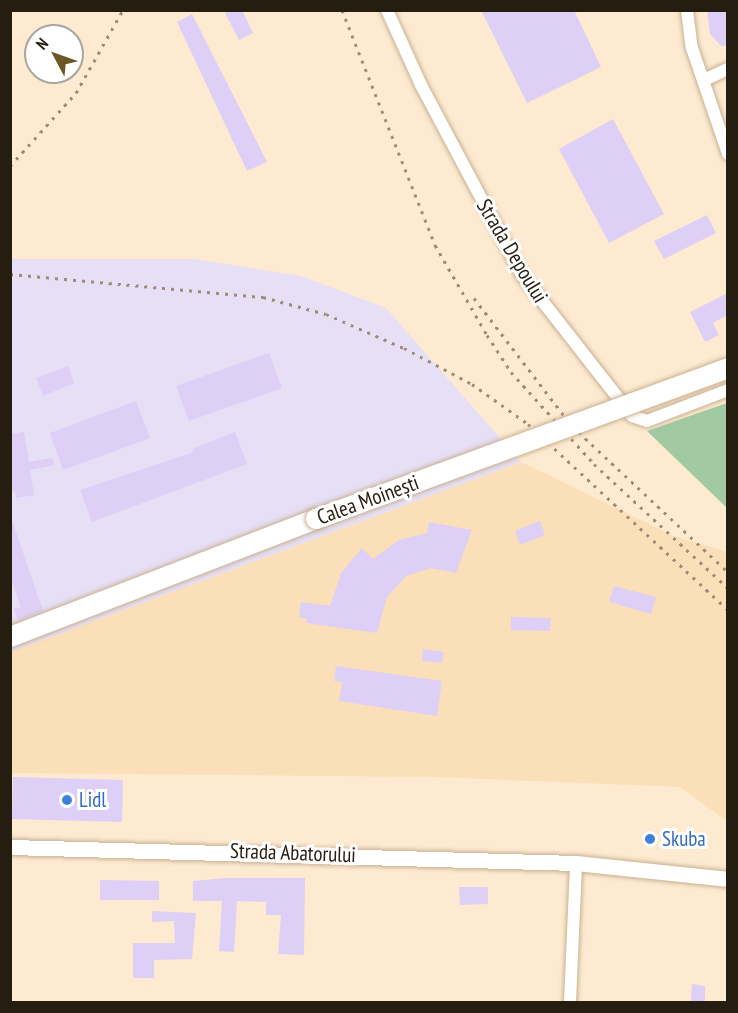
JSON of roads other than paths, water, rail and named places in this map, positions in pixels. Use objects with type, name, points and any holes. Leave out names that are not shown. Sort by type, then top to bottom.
[{"type":"main road","name":"Calea Moinești","points":[[10,637],[316,519],[728,368]]},
{"type":"street","name":"Strada Depoului","points":[[387,10],[420,85],[511,256],[632,416],[647,421],[728,390]]},
{"type":"street","points":[[687,10],[692,48],[728,154]]},
{"type":"street","points":[[704,81],[728,69]]},
{"type":"street","name":"Strada Abatorului","points":[[10,847],[576,862],[728,879]]},
{"type":"street","points":[[570,1002],[576,862]]},
{"type":"railway","points":[[10,166],[76,93],[123,10]]},
{"type":"railway","points":[[342,10],[435,245],[511,372],[594,464],[728,588]]},
{"type":"railway","points":[[10,274],[263,297],[326,314],[404,348],[472,384],[528,424],[728,610]]},
{"type":"railway","points":[[474,298],[572,426],[728,572]]},
{"type":"place","name":"Lidl","points":[[67,800]]},
{"type":"place","name":"Skuba","points":[[650,839]]}]
